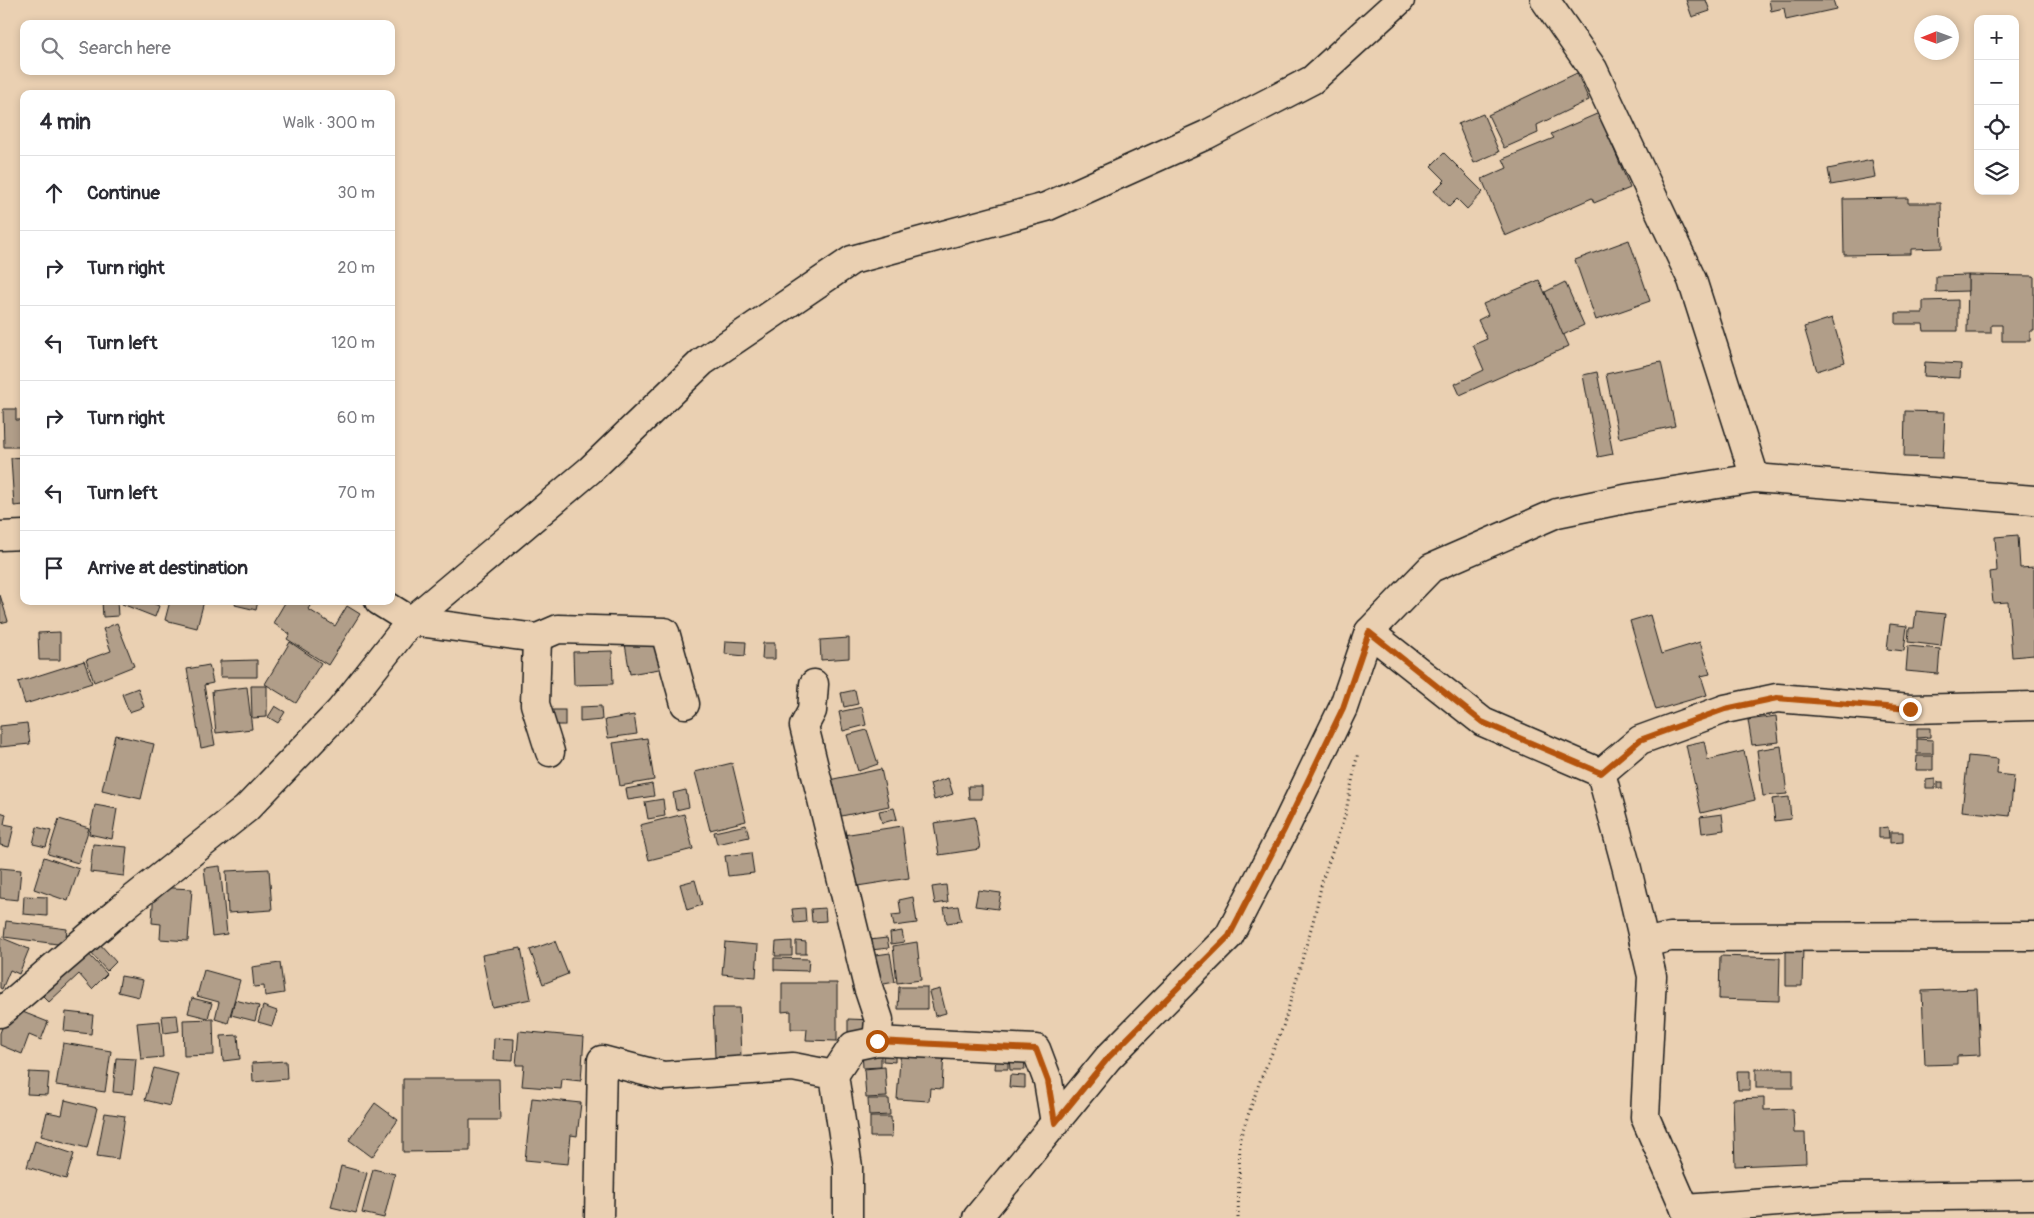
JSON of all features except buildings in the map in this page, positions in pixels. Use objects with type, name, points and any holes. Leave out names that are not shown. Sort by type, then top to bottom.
[{"type":"street","points":[[0,1013],[128,903],[246,809],[340,711],[411,621],[590,470],[702,362],[852,260],[1046,208],[1206,135],[1312,80],[1400,0]]},
{"type":"street","points":[[1546,0],[1593,69],[1692,280],[1756,478]]},
{"type":"street","points":[[977,1218],[1108,1058],[1229,936],[1285,828],[1343,708],[1369,632],[1431,568],[1557,513],[1630,498],[1756,478],[2034,500]]},
{"type":"street","points":[[0,536],[20,535]]},
{"type":"street","points":[[385,605],[411,621],[537,638],[558,630],[656,630],[666,632],[685,704]]},
{"type":"street","points":[[1369,632],[1482,722],[1601,773]]},
{"type":"street","points":[[537,638],[534,704],[550,752]]},
{"type":"street","points":[[814,684],[812,711],[804,726],[868,987],[879,1020],[877,1041]]},
{"type":"street","points":[[1601,773],[1640,740],[1725,709],[1777,698],[1910,709],[2034,706]]},
{"type":"street","points":[[1601,773],[1627,869],[1652,976],[1645,1116],[1687,1214],[1844,1197],[2034,1194]]},
{"type":"street","points":[[1644,943],[1670,937],[2034,936]]},
{"type":"street","points":[[848,1218],[848,1166],[834,1075],[853,1046],[877,1041],[1036,1049],[1048,1081],[1055,1123]]},
{"type":"street","points":[[599,1218],[602,1060],[662,1076],[793,1067],[834,1075]]},
{"type":"path","points":[[1238,1218],[1240,1138],[1260,1081],[1284,1027],[1323,878],[1345,816],[1358,750]]},
{"type":"route","points":[[877,1041],[1036,1049],[1048,1081],[1055,1123],[1108,1058],[1229,936],[1285,828],[1343,708],[1369,632],[1482,722],[1601,773],[1640,740],[1725,709],[1777,698],[1815,699],[1910,709]]}]
